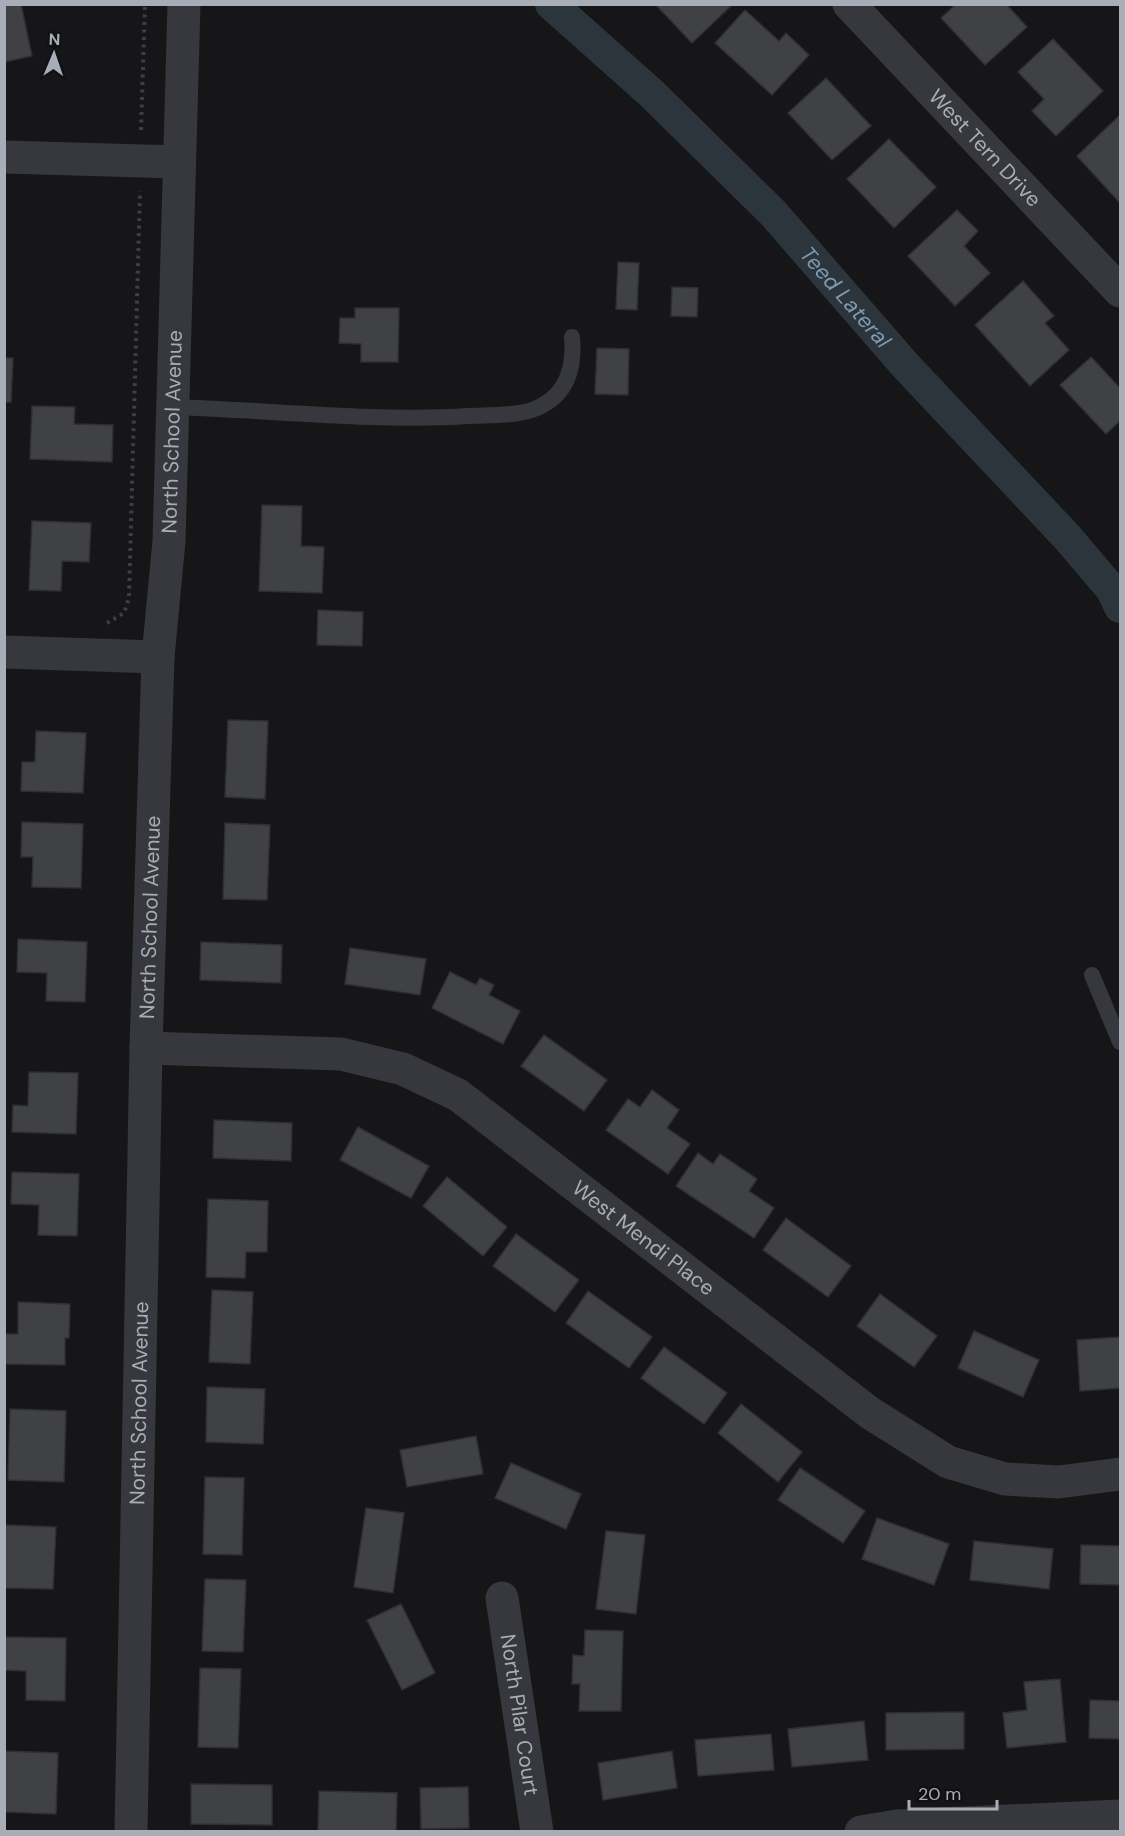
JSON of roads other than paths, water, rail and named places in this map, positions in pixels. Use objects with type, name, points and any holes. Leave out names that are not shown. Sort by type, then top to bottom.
[{"type":"street","name":"North School Avenue","points":[[131,1832],[146,1047],[158,657],[169,541],[184,4]]},
{"type":"street","name":"West Tern Drive","points":[[849,4],[1120,291]]},
{"type":"street","points":[[4,158],[179,162]]},
{"type":"street","points":[[4,652],[158,657]]},
{"type":"street","name":"West Mendi Place","points":[[146,1047],[341,1054],[403,1069],[458,1095],[870,1413],[948,1462],[1005,1479],[1059,1482],[1120,1474]]},
{"type":"street","name":"North Pilar Court","points":[[502,1598],[537,1832]]},
{"type":"street","points":[[861,1832],[909,1825],[1120,1816]]},
{"type":"lane","points":[[172,406],[420,419],[531,410],[551,399],[567,384],[574,359],[572,337]]},
{"type":"lane","points":[[1092,975],[1120,1042]]},
{"type":"waterway","name":"Teed Lateral","points":[[551,4],[651,93],[773,213],[905,365],[1067,537],[1112,590],[1120,607]]}]
